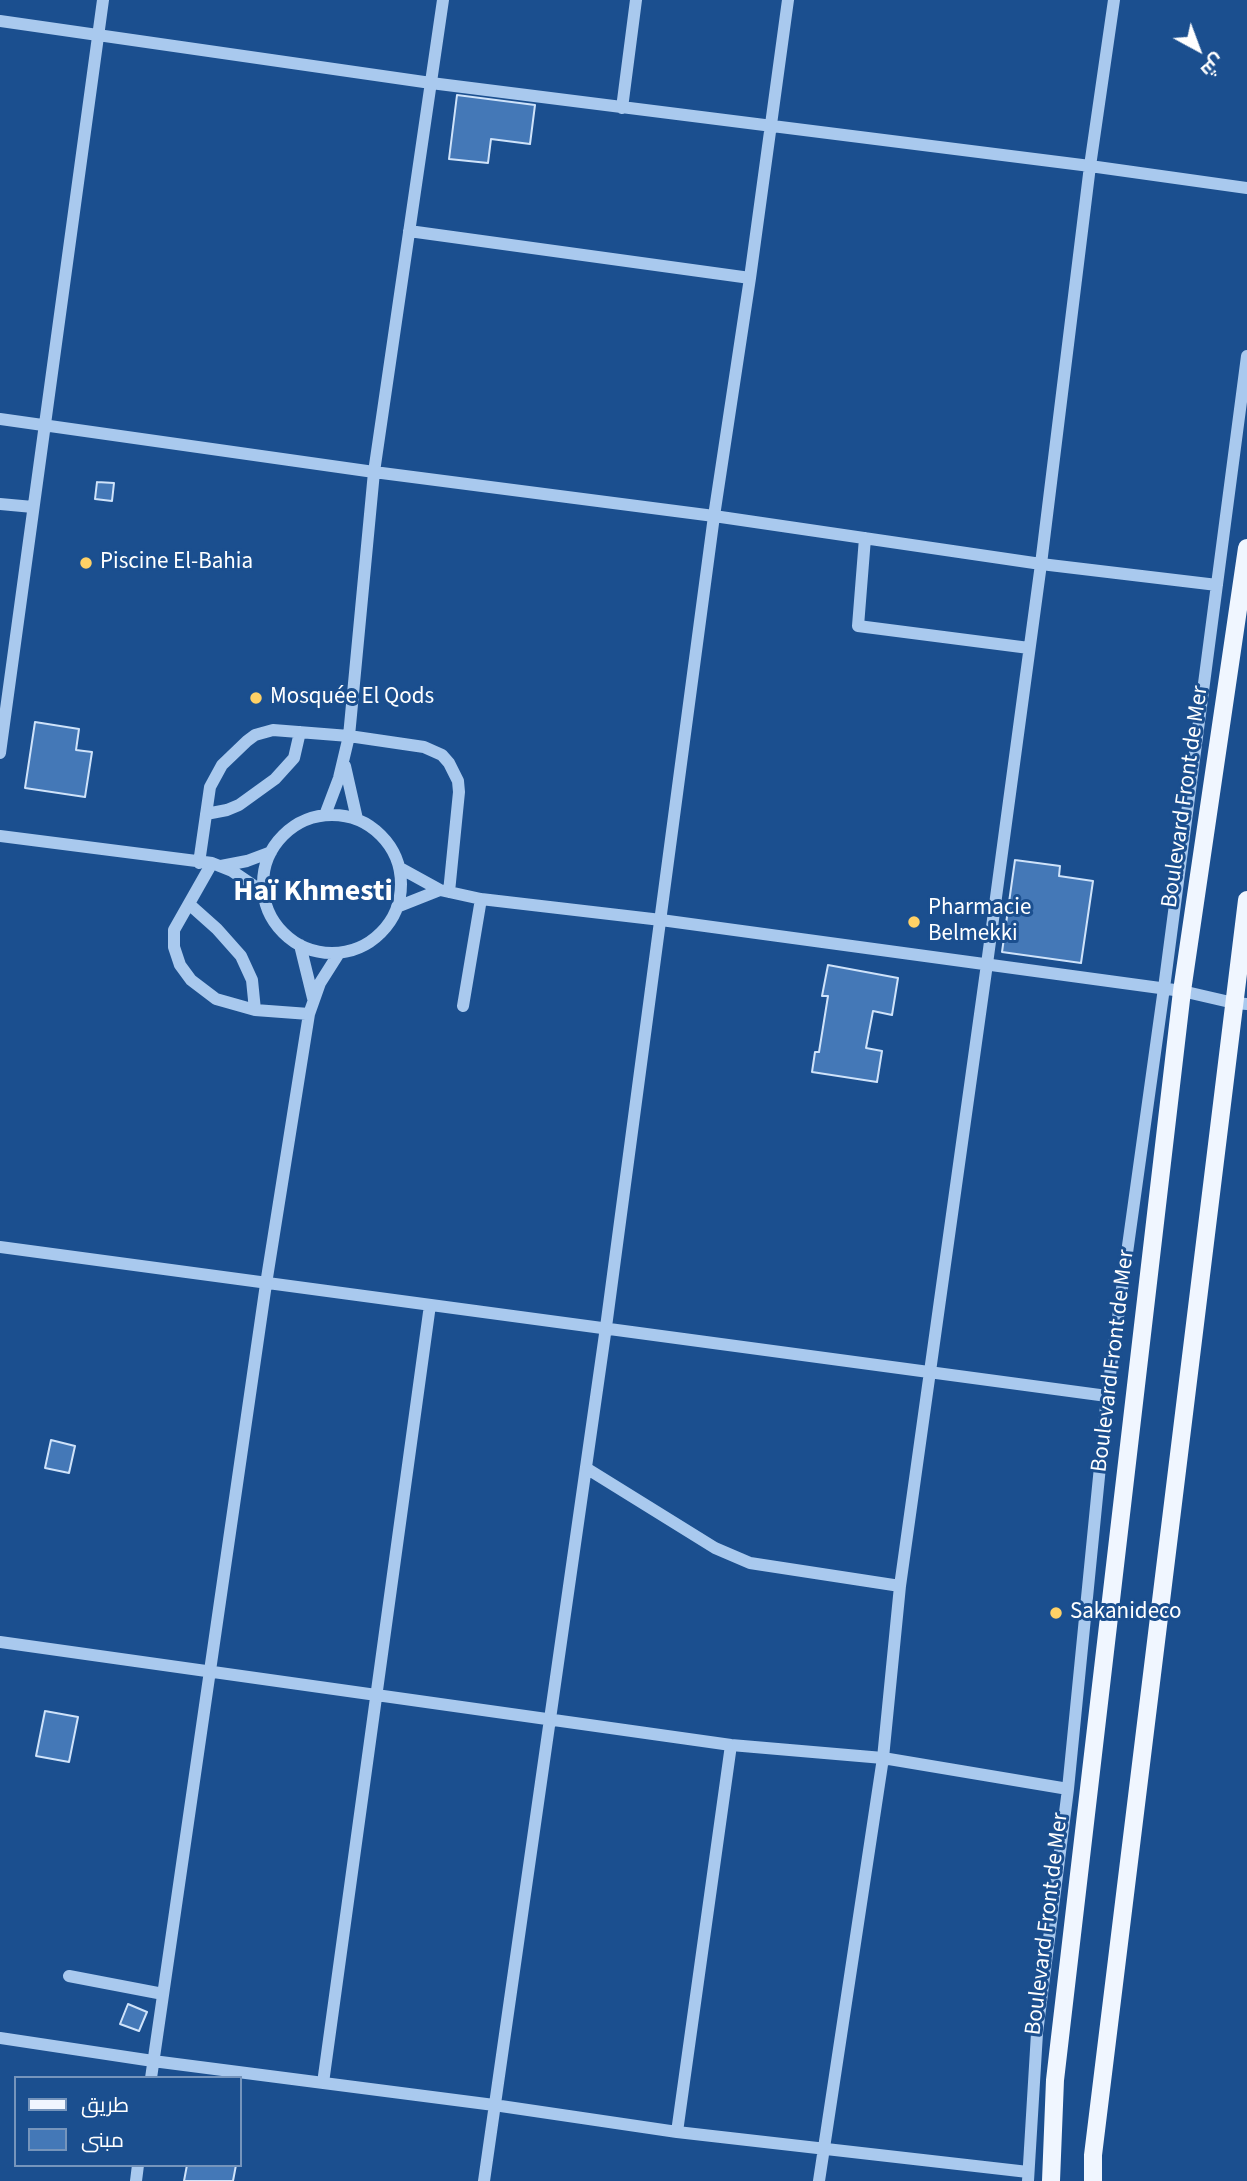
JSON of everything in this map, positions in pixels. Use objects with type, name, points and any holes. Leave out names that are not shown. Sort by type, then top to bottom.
[{"type":"main road","name":"Boulevard Front de Mer","points":[[1051,2181],[1055,2080],[1173,989],[1247,548]]},
{"type":"main road","points":[[1093,2181],[1093,2155],[1240,1003],[1247,900]]},
{"type":"street","points":[[0,753],[103,0]]},
{"type":"street","points":[[325,815],[349,736],[374,472],[443,0]]},
{"type":"street","points":[[622,108],[636,0]]},
{"type":"street","points":[[484,2181],[606,1327],[714,516],[788,0]]},
{"type":"street","points":[[819,2181],[883,1758],[900,1586],[1041,564],[1090,166],[1114,0]]},
{"type":"street","points":[[0,21],[430,83],[1247,188]]},
{"type":"street","points":[[410,231],[750,278]]},
{"type":"street","points":[[0,2038],[677,2132],[1028,2177],[1037,2033],[1068,1788],[1107,1396],[1173,989],[1217,585],[1247,356]]},
{"type":"street","points":[[0,419],[374,472],[714,516],[1041,564],[1217,585]]},
{"type":"street","points":[[0,504],[33,507]]},
{"type":"street","points":[[865,538],[858,626],[1029,649]]},
{"type":"street","points":[[309,1014],[255,1010],[216,999],[191,980],[180,965],[174,947],[174,930],[211,864],[206,814],[210,787],[222,765],[247,741],[255,735],[273,730],[349,736],[424,747],[442,755],[455,771],[458,792],[445,891]]},
{"type":"street","points":[[206,814],[239,805],[275,779],[293,758],[300,732]]},
{"type":"street","points":[[344,758],[356,819]]},
{"type":"street","points":[[325,815],[356,819],[369,825],[388,844],[400,868],[397,907],[381,933],[368,943],[339,953],[325,953],[300,945],[279,929],[271,917],[263,892],[263,878],[271,852],[293,827],[309,819],[325,815]]},
{"type":"street","points":[[0,836],[211,864],[247,861],[271,852]]},
{"type":"street","points":[[211,864],[243,877],[263,892]]},
{"type":"street","points":[[400,868],[445,891],[481,900],[661,920],[1173,989],[1240,1003]]},
{"type":"street","points":[[397,907],[445,891]]},
{"type":"street","points":[[463,1006],[481,900]]},
{"type":"street","points":[[189,904],[217,929],[241,956],[252,980],[255,1010]]},
{"type":"street","points":[[300,945],[313,999]]},
{"type":"street","points":[[151,2076],[266,1284],[309,1014],[313,999],[339,953]]},
{"type":"street","points":[[0,1247],[1107,1396]]},
{"type":"street","points":[[323,2083],[430,1305]]},
{"type":"street","points":[[586,1468],[715,1548],[750,1563],[900,1586]]},
{"type":"street","points":[[0,1642],[731,1745],[883,1758],[1068,1788]]},
{"type":"street","points":[[677,2132],[731,1745]]},
{"type":"street","points":[[69,1976],[163,1994]]},
{"type":"building","points":[[457,95],[535,105],[530,144],[491,139],[488,163],[449,159]]},
{"type":"building","points":[[97,482],[114,483],[112,501],[95,499]]},
{"type":"building","points":[[35,722],[79,729],[76,750],[92,752],[85,797],[25,788]]},
{"type":"building","points":[[1015,860],[1060,866],[1059,876],[1093,881],[1081,963],[1002,952]]},
{"type":"building","points":[[828,965],[898,978],[892,1015],[873,1011],[866,1048],[882,1051],[877,1082],[812,1072],[815,1052],[819,1052],[828,996],[822,996]]},
{"type":"building","points":[[51,1440],[75,1446],[69,1473],[45,1468]]},
{"type":"building","points":[[45,1711],[78,1717],[69,1762],[36,1756]]},
{"type":"building","points":[[128,2004],[147,2012],[139,2031],[120,2024]]},
{"type":"building","points":[[187,2167],[236,2167],[233,2181],[184,2181]]},
{"type":"place","name":"Piscine El-Bahia","points":[[86,563]]},
{"type":"place","name":"Mosquée El Qods","points":[[256,698]]},
{"type":"place","name":"Pharmacie Belmekki","points":[[914,922]]},
{"type":"place","name":"Sakanideco","points":[[1056,1613]]},
{"type":"district","name":"Haï Khmesti","points":[[313,893]]}]
